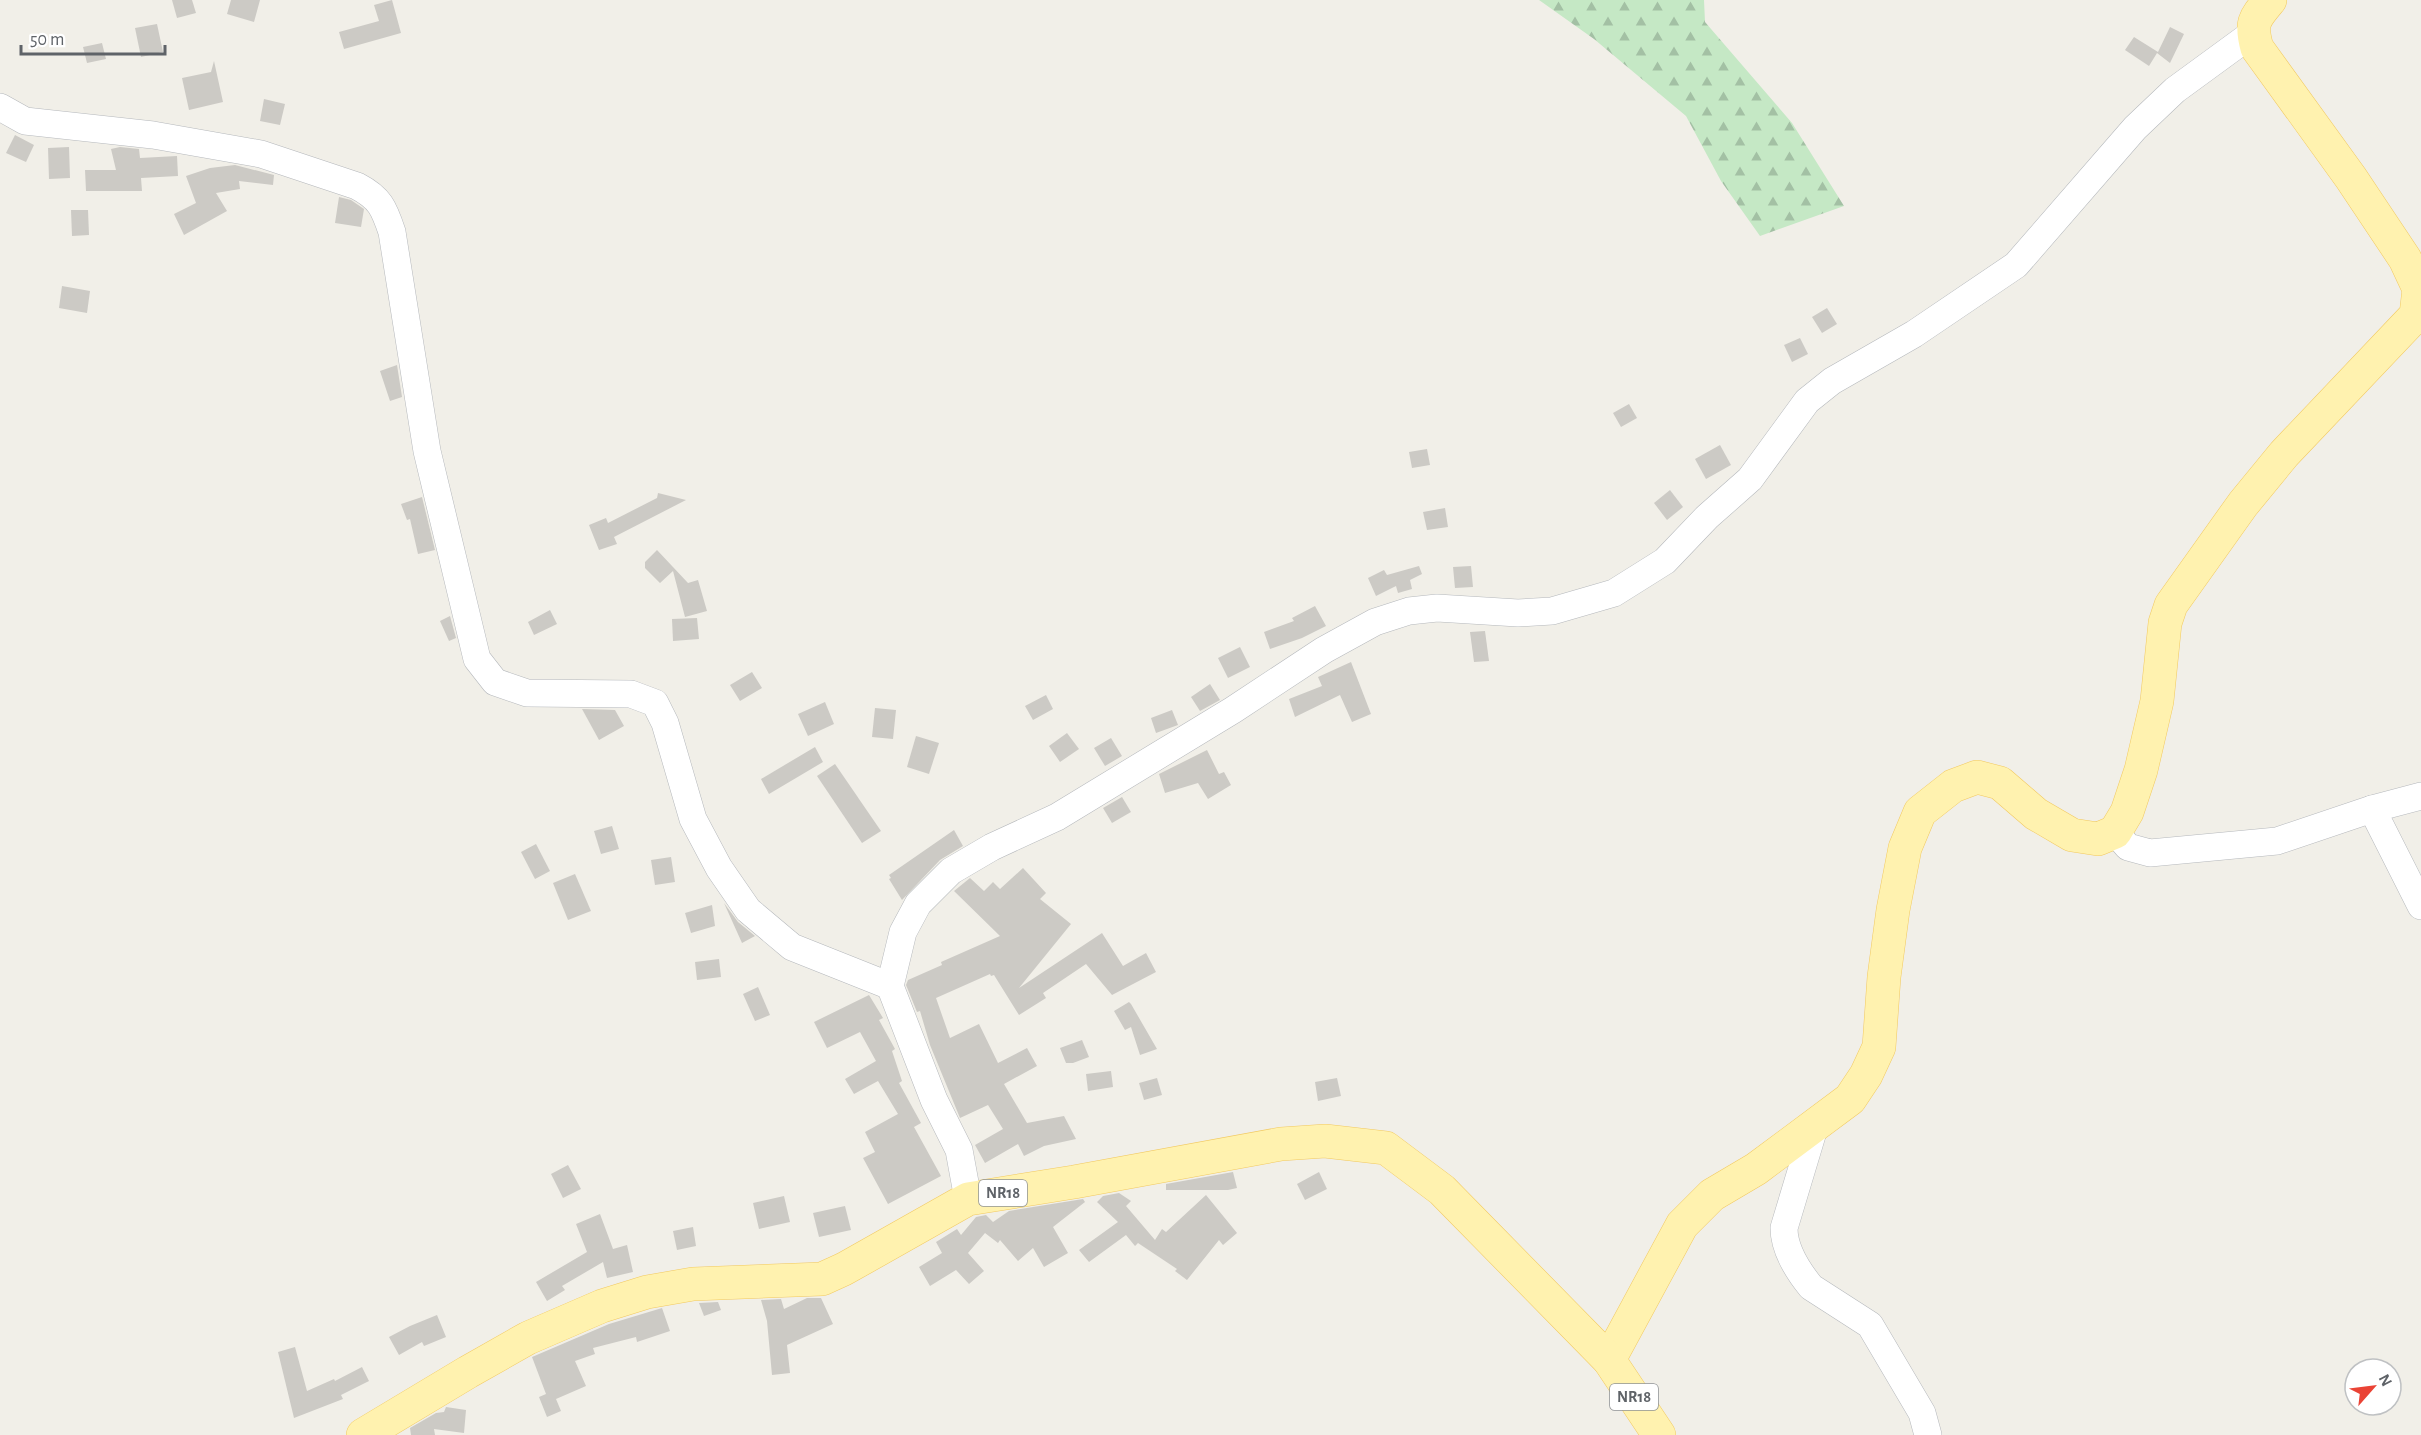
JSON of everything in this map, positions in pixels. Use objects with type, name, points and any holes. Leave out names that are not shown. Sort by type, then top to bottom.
[{"type":"main road","points":[[2115,832],[2127,813],[2141,770],[2157,701],[2165,623],[2171,605],[2243,504],[2284,454],[2416,315],[2419,288],[2405,259],[2351,178],[2257,48],[2253,33],[2254,19],[2270,0]]},
{"type":"main road","name":"NR18","points":[[1610,1360],[1682,1225],[1712,1195],[1756,1169],[1850,1099],[1866,1076],[1879,1047],[1884,977],[1893,910],[1905,848],[1920,812],[1953,786],[1977,777],[2000,783],[2036,814],[2072,835],[2098,838],[2115,832]]},
{"type":"main road","name":"NR18","points":[[363,1435],[468,1371],[528,1338],[602,1306],[647,1292],[693,1284],[822,1279],[844,1269],[968,1199],[1281,1144],[1325,1141],[1386,1148],[1442,1190],[1610,1360],[1659,1435]]},
{"type":"street","points":[[968,1199],[959,1150],[934,1100],[890,986],[903,932],[918,903],[951,871],[992,848],[1058,817],[1344,638],[1375,622],[1408,611],[1437,608],[1518,614],[1552,611],[1614,593],[1665,561],[1707,517],[1750,479],[1807,400],[1832,381],[1914,334],[2016,265],[2135,128],[2175,90],[2253,33]]},
{"type":"street","points":[[0,107],[25,121],[153,135],[261,154],[357,186],[371,193],[384,208],[392,232],[428,451],[477,659],[495,682],[528,693],[631,694],[655,703],[665,723],[693,819],[720,868],[748,910],[792,947],[890,986]]},
{"type":"street","points":[[2115,832],[2128,848],[2150,852],[2277,841],[2372,808],[2421,796]]},
{"type":"street","points":[[2372,808],[2421,906]]},
{"type":"street","points":[[1815,1125],[1784,1228],[1784,1238],[1811,1287],[1870,1325],[1922,1413],[1928,1435]]},
{"type":"green space","points":[[1539,0],[1704,0],[1705,22],[1792,123],[1844,206],[1760,236],[1721,181],[1686,116],[1594,39]]},
{"type":"building","points":[[172,0],[192,0],[196,13],[177,18]]},
{"type":"building","points":[[231,0],[260,0],[254,22],[227,14]]},
{"type":"building","points":[[392,0],[401,33],[344,49],[339,32],[379,21],[374,5]]},
{"type":"building","points":[[157,24],[163,52],[141,57],[135,28]]},
{"type":"building","points":[[2170,27],[2184,34],[2170,63],[2157,53],[2149,66],[2125,50],[2134,37],[2158,52]]},
{"type":"building","points":[[102,43],[106,59],[87,63],[83,47]]},
{"type":"building","points":[[214,61],[223,102],[189,110],[182,78],[211,72]]},
{"type":"building","points":[[264,99],[285,104],[280,125],[260,121]]},
{"type":"building","points":[[15,135],[34,145],[26,162],[6,153]]},
{"type":"building","points":[[69,147],[70,178],[49,179],[48,148]]},
{"type":"building","points":[[120,147],[139,149],[140,158],[177,156],[178,176],[141,178],[142,191],[86,191],[85,170],[116,170],[111,149]]},
{"type":"building","points":[[235,165],[274,175],[273,185],[239,181],[240,189],[216,193],[227,211],[184,235],[174,214],[196,203],[186,176],[210,168]]},
{"type":"building","points":[[339,197],[351,200],[364,209],[361,227],[335,223]]},
{"type":"building","points":[[71,210],[88,210],[89,235],[72,236]]},
{"type":"building","points":[[62,286],[90,291],[87,313],[59,308]]},
{"type":"building","points":[[1827,308],[1837,324],[1822,333],[1812,317]]},
{"type":"building","points":[[1800,338],[1808,354],[1792,362],[1784,345]]},
{"type":"building","points":[[397,365],[402,397],[390,401],[380,371]]},
{"type":"building","points":[[1629,404],[1637,418],[1621,427],[1613,413]]},
{"type":"building","points":[[1720,445],[1731,465],[1706,479],[1695,459]]},
{"type":"building","points":[[1427,449],[1430,465],[1412,468],[1409,452]]},
{"type":"building","points":[[1670,490],[1683,507],[1667,520],[1654,503]]},
{"type":"building","points":[[658,493],[686,500],[614,537],[617,544],[599,550],[589,525],[606,518],[608,523],[657,498]]},
{"type":"building","points":[[422,497],[435,550],[418,554],[410,519],[407,520],[401,504]]},
{"type":"building","points":[[1445,508],[1448,527],[1427,530],[1423,512]]},
{"type":"building","points":[[657,550],[688,583],[698,580],[707,611],[685,617],[673,571],[660,583],[645,568],[645,562]]},
{"type":"building","points":[[1419,566],[1422,574],[1410,580],[1412,589],[1398,593],[1396,586],[1376,596],[1368,578],[1384,570],[1387,575]]},
{"type":"building","points":[[1471,566],[1473,587],[1455,588],[1453,567]]},
{"type":"building","points":[[1315,606],[1326,626],[1302,638],[1270,649],[1264,632],[1294,621],[1292,618]]},
{"type":"building","points":[[550,610],[557,624],[534,635],[528,622]]},
{"type":"building","points":[[450,616],[456,638],[449,641],[440,621]]},
{"type":"building","points":[[697,618],[699,639],[673,641],[672,619]]},
{"type":"building","points":[[1485,631],[1489,661],[1474,662],[1470,632]]},
{"type":"building","points":[[1240,647],[1250,667],[1228,678],[1218,658]]},
{"type":"building","points":[[1351,662],[1371,714],[1352,722],[1340,695],[1295,717],[1289,699],[1322,686],[1318,677]]},
{"type":"building","points":[[752,672],[762,688],[740,701],[730,685]]},
{"type":"building","points":[[1210,684],[1220,700],[1200,711],[1191,697]]},
{"type":"building","points":[[1046,695],[1053,709],[1033,720],[1025,706]]},
{"type":"building","points":[[825,702],[834,724],[808,736],[798,714]]},
{"type":"building","points":[[875,708],[896,710],[893,739],[872,737]]},
{"type":"building","points":[[582,709],[615,710],[624,726],[599,740]]},
{"type":"building","points":[[1172,710],[1178,725],[1156,733],[1151,718]]},
{"type":"building","points":[[1067,733],[1079,749],[1060,762],[1049,746]]},
{"type":"building","points":[[916,736],[939,743],[929,774],[907,767]]},
{"type":"building","points":[[1111,738],[1122,756],[1105,766],[1094,748]]},
{"type":"building","points":[[815,747],[823,762],[769,794],[761,779]]},
{"type":"building","points":[[1207,750],[1219,774],[1224,772],[1231,785],[1208,799],[1198,783],[1165,793],[1159,774]]},
{"type":"building","points":[[835,764],[881,831],[862,843],[817,776]]},
{"type":"building","points":[[1122,797],[1131,812],[1112,823],[1103,808]]},
{"type":"building","points":[[612,826],[619,849],[601,854],[594,831]]},
{"type":"building","points":[[954,830],[963,846],[940,860],[902,900],[889,879],[891,878],[889,875]]},
{"type":"building","points":[[536,844],[550,871],[535,879],[521,852]]},
{"type":"building","points":[[671,857],[675,882],[655,885],[651,860]]},
{"type":"building","points":[[1023,868],[1046,893],[1040,899],[1071,924],[1019,988],[1102,933],[1123,966],[1146,953],[1156,972],[1112,995],[1086,964],[1043,993],[1046,998],[1019,1015],[994,975],[990,974],[936,998],[950,1038],[979,1024],[998,1063],[1027,1048],[1037,1066],[1004,1084],[1027,1123],[1064,1116],[1076,1139],[1044,1146],[1024,1156],[1018,1144],[985,1163],[975,1145],[1003,1129],[988,1105],[960,1118],[930,1045],[920,1011],[917,1012],[906,985],[908,980],[942,965],[941,962],[1000,936],[954,891],[970,878],[984,891],[993,882],[1000,889]]},
{"type":"building","points":[[575,874],[591,911],[568,920],[553,883]]},
{"type":"building","points":[[724,903],[738,922],[755,936],[742,943]]},
{"type":"building","points":[[712,905],[715,926],[691,933],[685,913]]},
{"type":"building","points":[[719,959],[721,977],[697,980],[695,962]]},
{"type":"building","points":[[758,987],[770,1015],[755,1021],[743,994]]},
{"type":"building","points":[[869,995],[883,1018],[879,1020],[895,1049],[892,1051],[902,1081],[899,1083],[921,1123],[914,1127],[941,1176],[888,1204],[863,1158],[875,1152],[865,1132],[898,1114],[878,1081],[854,1094],[845,1079],[876,1061],[860,1032],[827,1048],[814,1022]]},
{"type":"building","points":[[1129,1002],[1157,1049],[1140,1055],[1131,1027],[1125,1030],[1114,1011]]},
{"type":"building","points":[[1082,1040],[1089,1057],[1066,1063],[1060,1048]]},
{"type":"building","points":[[1111,1071],[1113,1087],[1088,1091],[1086,1074]]},
{"type":"building","points":[[1157,1078],[1162,1095],[1144,1100],[1139,1083]]},
{"type":"building","points":[[1337,1078],[1341,1096],[1318,1101],[1315,1082]]},
{"type":"building","points":[[568,1165],[581,1189],[563,1198],[551,1174]]},
{"type":"building","points":[[1233,1172],[1237,1188],[1166,1190],[1166,1184]]},
{"type":"building","points":[[1319,1172],[1327,1189],[1305,1200],[1297,1184]]},
{"type":"building","points":[[1119,1193],[1131,1201],[1126,1206],[1155,1240],[1162,1229],[1166,1232],[1206,1195],[1237,1233],[1223,1245],[1219,1240],[1187,1280],[1175,1271],[1177,1269],[1138,1243],[1135,1246],[1126,1235],[1089,1262],[1079,1250],[1118,1222],[1097,1202],[1103,1196]]},
{"type":"building","points":[[784,1196],[790,1222],[759,1229],[753,1203]]},
{"type":"building","points":[[1083,1199],[1085,1202],[1053,1227],[1068,1253],[1044,1267],[1033,1248],[1018,1261],[1000,1240],[998,1243],[985,1233],[968,1253],[984,1271],[969,1284],[956,1270],[930,1286],[919,1267],[942,1253],[936,1242],[957,1229],[961,1235],[976,1217],[986,1215],[993,1222],[1009,1211]]},
{"type":"building","points":[[845,1206],[851,1230],[819,1237],[813,1213]]},
{"type":"building","points":[[600,1214],[613,1249],[627,1245],[633,1272],[607,1278],[603,1262],[562,1286],[565,1290],[547,1301],[536,1282],[587,1252],[576,1224]]},
{"type":"building","points":[[693,1227],[696,1246],[677,1250],[673,1231]]},
{"type":"building","points":[[807,1298],[821,1298],[833,1324],[787,1345],[790,1373],[772,1375],[767,1321],[761,1300],[781,1299],[784,1309]]},
{"type":"building","points":[[718,1302],[721,1310],[704,1316],[699,1303]]},
{"type":"building","points":[[662,1308],[670,1331],[637,1342],[636,1337],[593,1348],[595,1354],[575,1361],[586,1386],[556,1399],[561,1411],[547,1417],[539,1397],[546,1394],[532,1357],[609,1324]]},
{"type":"building","points":[[437,1315],[446,1337],[424,1346],[422,1342],[399,1355],[389,1337]]},
{"type":"building","points":[[295,1347],[307,1391],[334,1379],[335,1381],[362,1367],[369,1381],[341,1395],[343,1399],[294,1418],[278,1352]]},
{"type":"building","points":[[446,1407],[466,1410],[464,1433],[434,1429],[435,1435],[411,1435],[410,1428],[436,1413],[444,1412]]}]
